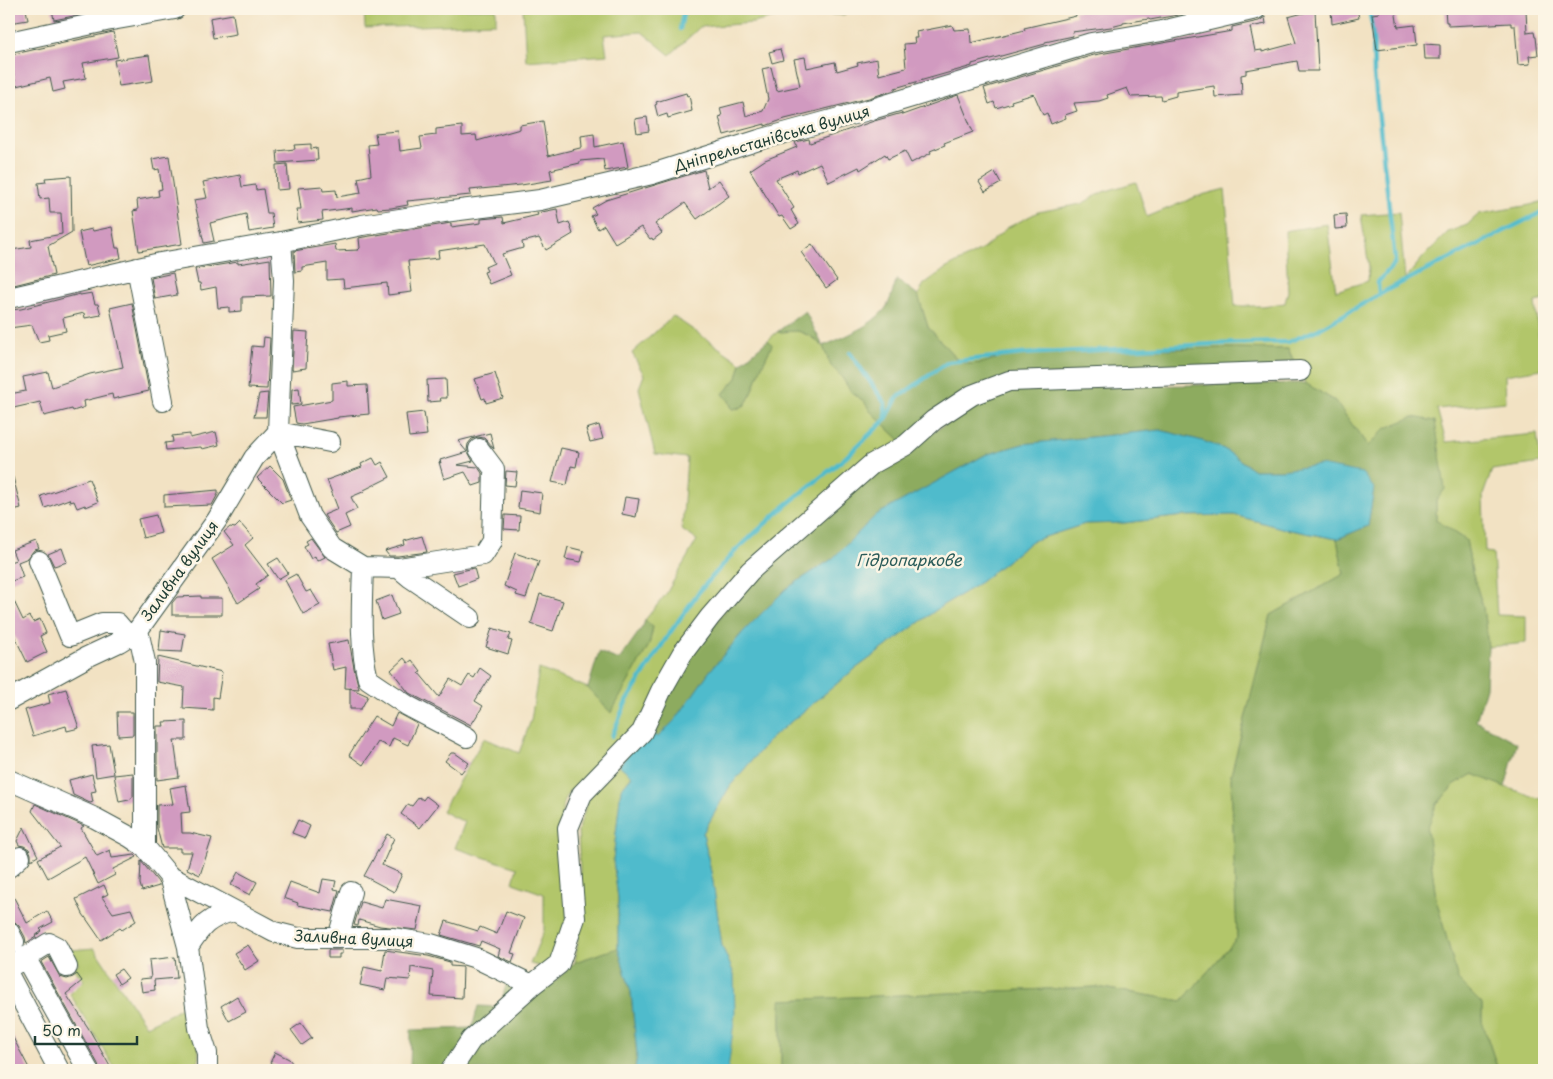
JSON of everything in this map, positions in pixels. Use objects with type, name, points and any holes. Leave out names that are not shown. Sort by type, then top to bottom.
[{"type":"street","points":[[9,42],[106,21],[175,9]]},
{"type":"street","name":"Дніпрельстанівська вулиця","points":[[9,298],[137,268],[281,242],[371,223],[540,200],[652,174],[759,140],[872,109],[1091,44],[1162,31],[1256,9]]},
{"type":"street","points":[[281,242],[284,280],[278,432],[310,516],[332,548],[363,566],[399,568],[482,555],[492,541],[494,469],[479,449]]},
{"type":"street","points":[[137,268],[163,401]]},
{"type":"street","points":[[451,1070],[471,1040],[532,985],[559,964],[575,918],[568,828],[582,794],[642,732],[682,654],[710,617],[750,571],[872,464],[906,445],[934,420],[972,395],[1009,381],[1300,371]]},
{"type":"street","points":[[278,432],[330,442]]},
{"type":"street","name":"Заливна вулиця","points":[[145,847],[145,662],[133,633],[217,520],[254,458],[278,432]]},
{"type":"street","points":[[40,561],[81,660]]},
{"type":"street","points":[[363,566],[362,618],[368,679],[408,706],[467,737]]},
{"type":"street","points":[[399,568],[470,618]]},
{"type":"street","points":[[70,636],[102,623],[117,624],[133,633]]},
{"type":"street","points":[[9,700],[133,633]]},
{"type":"street","name":"Заливна вулиця","points":[[9,780],[95,818],[145,847],[169,876],[274,932],[298,938],[392,938],[431,944],[476,958],[532,985]]},
{"type":"street","name":"Заливна вулиця","points":[[169,876],[188,947],[198,1028],[207,1053],[207,1070]]},
{"type":"street","points":[[338,938],[351,892]]},
{"type":"street","points":[[188,947],[205,924],[220,914],[233,911]]},
{"type":"street","points":[[67,968],[56,947],[49,943],[14,950],[41,987],[61,1023],[81,1068]]},
{"type":"street","points":[[9,976],[59,1070]]},
{"type":"street","points":[[21,1000],[41,987]]},
{"type":"street","points":[[41,1036],[61,1023]]},
{"type":"green space","points":[[364,9],[496,9],[496,23],[365,28]]},
{"type":"green space","points":[[523,9],[854,9],[844,15],[815,14],[777,17],[753,23],[700,27],[670,55],[642,32],[604,35],[607,55],[526,61]]},
{"type":"green space","points":[[1136,182],[1147,217],[1198,196],[1225,189],[1235,306],[1262,306],[1285,303],[1288,291],[1285,231],[1327,224],[1336,291],[1368,281],[1369,267],[1361,215],[1399,212],[1405,279],[1448,232],[1467,225],[1479,214],[1544,201],[1544,300],[1535,302],[1542,369],[1505,375],[1506,402],[1437,409],[1446,442],[1537,434],[1541,463],[1492,470],[1483,495],[1485,552],[1493,553],[1497,615],[1526,616],[1526,643],[1488,647],[1483,607],[1472,572],[1466,540],[1436,520],[1436,501],[1386,428],[1368,446],[1335,401],[1305,383],[1288,349],[1089,350],[1006,356],[982,363],[967,364],[956,358],[928,327],[918,295],[924,284],[945,269],[983,249],[1007,228],[1038,212],[1081,204],[1103,192]]},
{"type":"green space","points":[[897,279],[918,295],[928,327],[956,358],[967,364],[982,363],[1006,356],[1089,350],[1227,348],[1288,349],[1297,368],[1010,376],[903,443],[870,411],[864,401],[852,393],[841,376],[831,366],[823,346],[856,331],[879,315],[887,306]]},
{"type":"green space","points":[[805,311],[823,346],[810,336],[798,331],[777,332]]},
{"type":"green space","points":[[673,316],[741,363],[737,378],[723,394],[729,401],[732,409],[745,405],[752,393],[772,345],[768,340],[777,332],[798,331],[810,336],[823,346],[831,366],[841,376],[852,393],[864,401],[870,411],[903,443],[647,709],[628,736],[579,792],[569,791],[562,808],[567,917],[556,953],[544,967],[530,964],[544,930],[544,894],[513,883],[517,868],[455,848],[465,822],[442,811],[484,738],[519,753],[531,720],[539,669],[588,688],[611,712],[649,645],[653,627],[645,620],[666,594],[697,540],[682,530],[687,458],[655,454],[639,388],[644,375],[632,353]]},
{"type":"green space","points":[[768,340],[772,345],[752,393],[745,405],[732,409],[729,401],[723,394],[737,378],[741,363]]},
{"type":"green space","points":[[1305,383],[1335,401],[1368,446],[1386,428],[1413,417],[1435,421],[1445,489],[1436,501],[1436,520],[1466,540],[1472,572],[1483,607],[1488,647],[1486,688],[1476,721],[1517,743],[1505,787],[1473,774],[1455,784],[1437,804],[1427,829],[1436,899],[1458,980],[1482,1004],[1482,1021],[1498,1070],[781,1070],[781,1000],[1097,987],[1182,1001],[1237,938],[1231,775],[1271,615],[1344,574],[1337,539],[1368,526],[1374,488],[1282,470],[1254,470],[1224,449],[1203,441],[1160,430],[1023,444],[985,455],[876,515],[832,559],[786,589],[743,632],[709,672],[676,719],[658,737],[647,732],[676,674],[745,587],[806,530],[895,460],[983,397],[1028,388]]},
{"type":"green space","points":[[1234,515],[1285,529],[1337,539],[1344,574],[1271,615],[1231,775],[1237,938],[1182,1001],[1097,987],[781,1000],[781,1070],[728,1070],[734,974],[722,946],[713,882],[703,833],[730,786],[770,739],[851,672],[943,605],[975,586],[1032,541],[1085,524],[1124,523],[1183,516]]},
{"type":"green space","points":[[645,620],[653,627],[649,645],[611,713],[588,688],[599,652],[619,660],[643,626]]},
{"type":"green space","points":[[619,765],[632,775],[621,790],[613,860],[618,898],[618,948],[575,962],[582,912],[578,831],[589,796]]},
{"type":"green space","points":[[1473,774],[1544,800],[1544,1070],[1498,1070],[1482,1021],[1482,1005],[1458,980],[1436,899],[1426,826],[1437,804],[1455,784]]},
{"type":"green space","points":[[94,948],[146,1026],[181,1007],[199,1047],[198,1070],[116,1070],[70,994],[84,980],[73,968],[79,963],[71,950]]},
{"type":"green space","points":[[618,948],[631,992],[637,1055],[635,1070],[410,1070],[411,1030],[472,1028],[478,1006],[500,1007],[508,978],[538,991],[556,980],[575,962]]},
{"type":"water","name":"Гідропаркове","points":[[1160,430],[1203,441],[1224,449],[1254,470],[1282,470],[1320,465],[1362,473],[1374,488],[1368,526],[1337,539],[1285,529],[1234,515],[1183,516],[1124,523],[1085,524],[1032,541],[975,586],[943,605],[851,672],[770,739],[730,786],[703,833],[713,882],[722,946],[734,974],[735,1013],[728,1070],[635,1070],[637,1055],[631,992],[618,948],[618,898],[613,860],[621,789],[632,776],[619,765],[647,732],[658,737],[676,719],[709,672],[743,632],[786,589],[832,559],[876,515],[985,455],[1023,444]]},
{"type":"building","points":[[9,9],[26,9],[28,20],[9,23]]},
{"type":"building","points":[[52,9],[107,9],[54,20]]},
{"type":"building","points":[[1092,9],[1183,9],[1183,14],[1072,32],[1073,36],[1045,42],[1045,44],[972,64],[972,66],[895,88],[895,90],[869,98],[724,135],[719,117],[722,116],[720,108],[743,102],[746,116],[763,111],[768,99],[762,69],[771,67],[777,91],[800,86],[794,59],[805,57],[807,68],[835,62],[837,71],[858,65],[857,63],[877,59],[879,75],[906,68],[904,44],[915,43],[914,38],[917,38],[916,32],[952,25],[954,30],[970,29],[971,43],[1076,16],[1075,11]]},
{"type":"building","points":[[1331,9],[1357,9],[1359,18],[1332,24]]},
{"type":"building","points":[[1378,9],[1395,9],[1398,27],[1415,25],[1417,45],[1377,50],[1372,14],[1379,13]]},
{"type":"building","points":[[1445,9],[1526,9],[1527,33],[1534,32],[1538,55],[1529,56],[1530,64],[1518,65],[1515,26],[1511,26],[1511,23],[1448,26]]},
{"type":"building","points":[[1315,10],[1318,71],[1299,71],[1297,61],[1246,70],[1246,74],[1241,75],[1242,95],[1215,97],[1214,86],[1176,92],[1176,96],[1162,100],[1161,96],[1131,97],[1127,88],[1107,95],[1108,98],[1099,101],[1074,103],[1077,111],[1065,115],[1066,118],[1051,124],[1047,113],[1043,115],[1034,94],[996,108],[994,102],[989,104],[984,88],[1094,55],[1232,31],[1232,27],[1259,21],[1265,17],[1266,24],[1250,27],[1255,51],[1262,50],[1262,52],[1296,43],[1288,17]]},
{"type":"building","points":[[233,14],[236,34],[213,38],[210,18]]},
{"type":"building","points":[[113,32],[118,57],[83,63],[86,78],[63,82],[65,89],[53,92],[50,78],[16,86],[10,55]]},
{"type":"building","points":[[1424,44],[1440,45],[1440,59],[1425,59]]},
{"type":"building","points":[[780,49],[783,60],[772,63],[769,52]]},
{"type":"building","points":[[149,55],[153,81],[119,86],[114,60]]},
{"type":"building","points":[[686,93],[687,96],[689,95],[692,111],[668,118],[667,114],[658,117],[656,102]]},
{"type":"building","points":[[958,95],[973,132],[944,143],[945,145],[930,151],[931,153],[911,163],[905,151],[888,159],[885,154],[860,170],[859,167],[829,182],[820,163],[798,173],[797,170],[776,179],[794,208],[791,210],[799,224],[791,229],[782,216],[779,217],[750,170],[765,160],[797,147],[795,142],[809,139],[810,143],[874,121],[902,113],[902,115]]},
{"type":"building","points":[[647,117],[649,131],[637,133],[635,119]]},
{"type":"building","points":[[543,121],[548,156],[580,148],[582,147],[581,136],[594,134],[595,147],[623,141],[628,167],[605,171],[603,159],[580,161],[580,163],[550,170],[552,180],[470,190],[471,195],[407,201],[408,205],[391,208],[378,209],[377,207],[352,211],[352,208],[322,212],[323,220],[298,223],[296,209],[301,209],[298,188],[322,186],[323,191],[336,190],[337,197],[361,193],[358,178],[371,175],[368,145],[377,144],[375,133],[398,131],[400,151],[422,148],[420,137],[436,135],[436,129],[462,126],[462,136],[476,135],[477,141],[520,129],[520,125]]},
{"type":"building","points":[[311,144],[311,149],[317,148],[318,160],[278,163],[277,151],[295,149],[294,145]]},
{"type":"building","points":[[169,156],[182,244],[139,251],[133,211],[138,210],[137,200],[159,196],[158,190],[162,189],[159,169],[154,170],[152,159]]},
{"type":"building","points":[[287,164],[289,189],[277,190],[276,165]]},
{"type":"building","points":[[704,170],[708,188],[719,180],[729,196],[697,219],[685,203],[655,224],[662,233],[653,240],[652,238],[650,239],[641,227],[615,243],[604,225],[598,229],[591,216],[596,214],[592,208],[606,200]]},
{"type":"building","points":[[995,172],[1001,183],[985,192],[979,182]]},
{"type":"building","points":[[240,175],[242,187],[255,185],[256,190],[263,189],[267,213],[271,213],[273,228],[249,232],[246,214],[210,223],[214,241],[204,243],[194,200],[207,198],[203,182]]},
{"type":"building","points":[[71,176],[72,232],[48,246],[54,275],[14,285],[10,269],[13,268],[11,250],[31,247],[30,240],[62,234],[61,213],[50,213],[49,198],[40,199],[38,183],[46,182],[45,178]]},
{"type":"building","points":[[557,209],[560,225],[569,222],[573,234],[546,250],[539,238],[522,242],[523,248],[502,254],[511,275],[489,284],[484,272],[487,271],[485,267],[494,263],[485,244],[438,251],[439,258],[408,261],[412,292],[388,295],[387,283],[344,288],[343,279],[327,280],[327,263],[302,267],[302,271],[295,272],[294,251],[335,244],[336,251],[358,250],[360,248],[359,238],[451,223],[451,227],[481,223],[481,219],[503,217],[504,223]]},
{"type":"building","points":[[1346,214],[1347,228],[1335,229],[1334,215]]},
{"type":"building","points":[[112,227],[116,248],[119,248],[121,258],[86,266],[79,232]]},
{"type":"building","points":[[812,244],[837,280],[826,288],[801,252]]},
{"type":"building","points":[[270,259],[271,296],[242,297],[242,311],[229,312],[229,307],[218,308],[216,287],[201,290],[200,283],[198,283],[195,269]]},
{"type":"building","points":[[173,273],[177,295],[155,299],[151,278]]},
{"type":"building","points":[[92,293],[101,315],[85,318],[84,313],[63,318],[66,331],[48,335],[49,340],[39,342],[32,325],[9,328],[9,310]]},
{"type":"building","points":[[132,303],[149,391],[113,399],[112,394],[84,401],[85,407],[73,411],[72,409],[44,416],[40,402],[9,409],[9,394],[26,391],[23,377],[48,372],[52,387],[90,374],[123,367],[110,308]]},
{"type":"building","points":[[294,331],[308,332],[306,368],[292,370]]},
{"type":"building","points":[[264,337],[270,338],[267,389],[248,388],[252,346],[263,347]]},
{"type":"building","points":[[495,373],[503,398],[486,403],[485,398],[482,399],[475,379]]},
{"type":"building","points":[[446,379],[447,398],[440,398],[441,401],[428,402],[427,380]]},
{"type":"building","points":[[348,381],[348,386],[367,385],[369,414],[338,417],[302,424],[296,423],[293,407],[332,400],[332,383]]},
{"type":"building","points":[[299,388],[301,404],[291,405],[292,389]]},
{"type":"building","points":[[268,393],[266,417],[254,417],[259,394]]},
{"type":"building","points":[[424,412],[427,435],[409,437],[406,414]]},
{"type":"building","points":[[599,425],[603,439],[590,442],[586,429]]},
{"type":"building","points":[[216,432],[219,445],[202,449],[201,447],[166,450],[165,443],[173,442],[172,436],[190,434],[190,438]]},
{"type":"building","points":[[490,433],[494,449],[484,438],[472,439],[468,444],[467,450],[473,461],[457,465],[478,467],[482,473],[482,483],[473,486],[465,472],[444,479],[440,460],[467,452],[458,441]]},
{"type":"building","points":[[561,448],[579,452],[576,467],[571,466],[567,485],[552,482]]},
{"type":"building","points":[[373,458],[377,465],[382,462],[390,477],[351,497],[357,509],[345,515],[350,527],[336,533],[324,515],[338,509],[327,480],[362,467],[361,464]]},
{"type":"building","points":[[270,466],[283,479],[291,500],[282,503],[257,478]]},
{"type":"building","points":[[506,471],[517,472],[515,486],[505,485]]},
{"type":"building","points":[[9,477],[13,477],[21,508],[9,511]]},
{"type":"building","points":[[89,479],[98,502],[86,507],[85,505],[77,508],[74,501],[70,502],[69,499],[45,508],[41,496]]},
{"type":"building","points":[[218,490],[212,505],[164,507],[164,495]]},
{"type":"building","points":[[520,490],[542,493],[540,512],[518,508]]},
{"type":"building","points":[[625,497],[639,499],[636,517],[622,514]]},
{"type":"building","points":[[156,515],[161,533],[143,538],[138,519]]},
{"type":"building","points":[[505,515],[520,516],[519,530],[504,529]]},
{"type":"building","points":[[240,523],[253,538],[245,545],[268,575],[256,584],[259,589],[238,603],[212,559],[234,545],[224,532],[230,527],[235,528]]},
{"type":"building","points":[[422,536],[427,552],[389,556],[385,551],[405,545],[404,541]]},
{"type":"building","points":[[311,538],[325,557],[317,561],[315,556],[311,559],[304,546],[308,544],[306,541]]},
{"type":"building","points":[[36,541],[39,549],[34,550],[28,558],[18,562],[23,577],[9,582],[9,562],[16,560],[12,550]]},
{"type":"building","points":[[568,547],[584,551],[581,562],[565,559]]},
{"type":"building","points":[[62,548],[67,562],[54,566],[48,554]]},
{"type":"building","points":[[515,553],[539,561],[526,598],[516,595],[517,592],[504,586]]},
{"type":"building","points":[[278,558],[288,573],[278,579],[268,564]]},
{"type":"building","points":[[474,568],[477,579],[458,586],[453,573]]},
{"type":"building","points":[[296,574],[306,592],[311,590],[320,605],[303,614],[285,580]]},
{"type":"building","points":[[9,591],[23,620],[29,616],[33,622],[40,619],[46,633],[40,636],[47,652],[27,662],[9,625]]},
{"type":"building","points":[[540,594],[563,601],[553,631],[531,624]]},
{"type":"building","points":[[392,595],[399,614],[382,620],[376,601]]},
{"type":"building","points":[[201,596],[201,598],[222,598],[222,615],[172,615],[172,603],[177,597]]},
{"type":"building","points":[[492,628],[511,634],[508,640],[512,641],[508,654],[486,647]]},
{"type":"building","points":[[161,630],[185,634],[182,652],[159,651]]},
{"type":"building","points":[[349,640],[359,689],[345,688],[346,667],[333,670],[328,644]]},
{"type":"building","points":[[158,657],[222,672],[218,698],[213,697],[213,710],[183,708],[184,687],[157,682]]},
{"type":"building","points":[[404,658],[408,663],[412,660],[421,672],[419,673],[439,697],[450,679],[462,686],[469,675],[474,678],[480,668],[491,676],[475,701],[483,706],[471,725],[409,693],[391,670]]},
{"type":"building","points":[[350,688],[368,696],[361,709],[350,709]]},
{"type":"building","points":[[66,689],[79,728],[67,731],[66,726],[33,736],[25,710],[50,703],[48,694]]},
{"type":"building","points":[[117,712],[133,712],[133,735],[118,736]]},
{"type":"building","points":[[397,713],[417,724],[408,745],[393,738],[389,747],[378,742],[363,765],[349,755],[374,716],[391,726]]},
{"type":"building","points":[[186,721],[186,740],[174,740],[179,777],[157,780],[157,726],[164,726],[163,722]]},
{"type":"building","points":[[109,744],[114,774],[96,777],[92,746]]},
{"type":"building","points":[[451,753],[455,753],[469,763],[461,773],[445,761]]},
{"type":"building","points":[[133,773],[133,797],[119,802],[114,775]]},
{"type":"building","points":[[92,774],[96,791],[91,792],[93,802],[90,803],[73,795],[69,780]]},
{"type":"building","points":[[186,785],[190,812],[181,813],[182,833],[212,838],[200,875],[187,869],[192,852],[180,852],[180,848],[162,848],[157,828],[157,805],[173,804],[170,788]]},
{"type":"building","points":[[426,796],[438,805],[420,828],[401,814],[408,804],[412,806],[419,797],[423,800]]},
{"type":"building","points":[[35,804],[84,826],[81,828],[97,856],[110,850],[112,858],[135,855],[137,857],[113,869],[115,875],[98,884],[85,857],[48,878],[38,859],[60,847],[32,811]]},
{"type":"building","points":[[298,820],[310,826],[305,838],[292,833]]},
{"type":"building","points":[[24,827],[38,856],[31,860],[29,849],[19,845],[17,841]]},
{"type":"building","points":[[387,834],[394,838],[382,865],[402,874],[394,892],[364,876]]},
{"type":"building","points":[[141,861],[158,882],[159,886],[142,891],[140,884]]},
{"type":"building","points":[[238,872],[257,882],[250,895],[231,885]]},
{"type":"building","points":[[323,879],[336,881],[334,889],[339,890],[333,912],[297,905],[298,903],[284,898],[290,882],[320,893]]},
{"type":"building","points":[[104,885],[108,894],[102,897],[113,913],[131,909],[136,921],[101,940],[83,914],[76,899]]},
{"type":"building","points":[[9,888],[27,923],[47,911],[53,922],[40,929],[42,931],[26,943],[19,926],[9,920]]},
{"type":"building","points":[[385,899],[422,906],[417,930],[380,926],[359,920],[358,926],[354,925],[361,902],[382,908]]},
{"type":"building","points":[[506,911],[524,918],[511,953],[515,954],[512,962],[498,956],[500,949],[481,941],[479,946],[441,935],[446,921],[478,931],[480,927],[497,934]]},
{"type":"building","points":[[248,945],[259,961],[245,970],[234,953]]},
{"type":"building","points":[[328,950],[342,950],[342,954],[339,954],[339,958],[328,958]]},
{"type":"building","points":[[385,950],[428,956],[450,962],[450,966],[463,967],[462,998],[431,996],[433,971],[411,967],[410,980],[387,978],[385,990],[360,985],[364,967],[382,971]]},
{"type":"building","points":[[49,957],[60,977],[67,979],[77,974],[82,981],[66,994],[89,1029],[112,1070],[100,1070],[41,962]]},
{"type":"building","points":[[175,957],[177,978],[154,980],[155,990],[142,992],[140,979],[151,978],[149,960]]},
{"type":"building","points":[[121,969],[128,978],[119,984],[113,974]]},
{"type":"building","points":[[237,996],[246,1012],[229,1021],[221,1006]]},
{"type":"building","points":[[301,1023],[312,1038],[302,1045],[291,1030]]},
{"type":"building","points":[[9,1030],[30,1070],[9,1070]]},
{"type":"building","points":[[275,1052],[289,1059],[293,1064],[287,1070],[270,1063]]},
{"type":"waterway","points":[[680,29],[684,9]]},
{"type":"waterway","points":[[1369,9],[1373,29],[1374,75],[1395,260],[1394,264],[1378,282],[1379,295]]},
{"type":"waterway","points":[[612,736],[626,702],[667,637],[698,593],[735,551],[786,505],[845,458],[886,419],[897,398],[948,362],[1022,354],[1288,342],[1319,329],[1389,289],[1544,211]]},
{"type":"waterway","points":[[850,353],[885,403],[886,419]]}]
